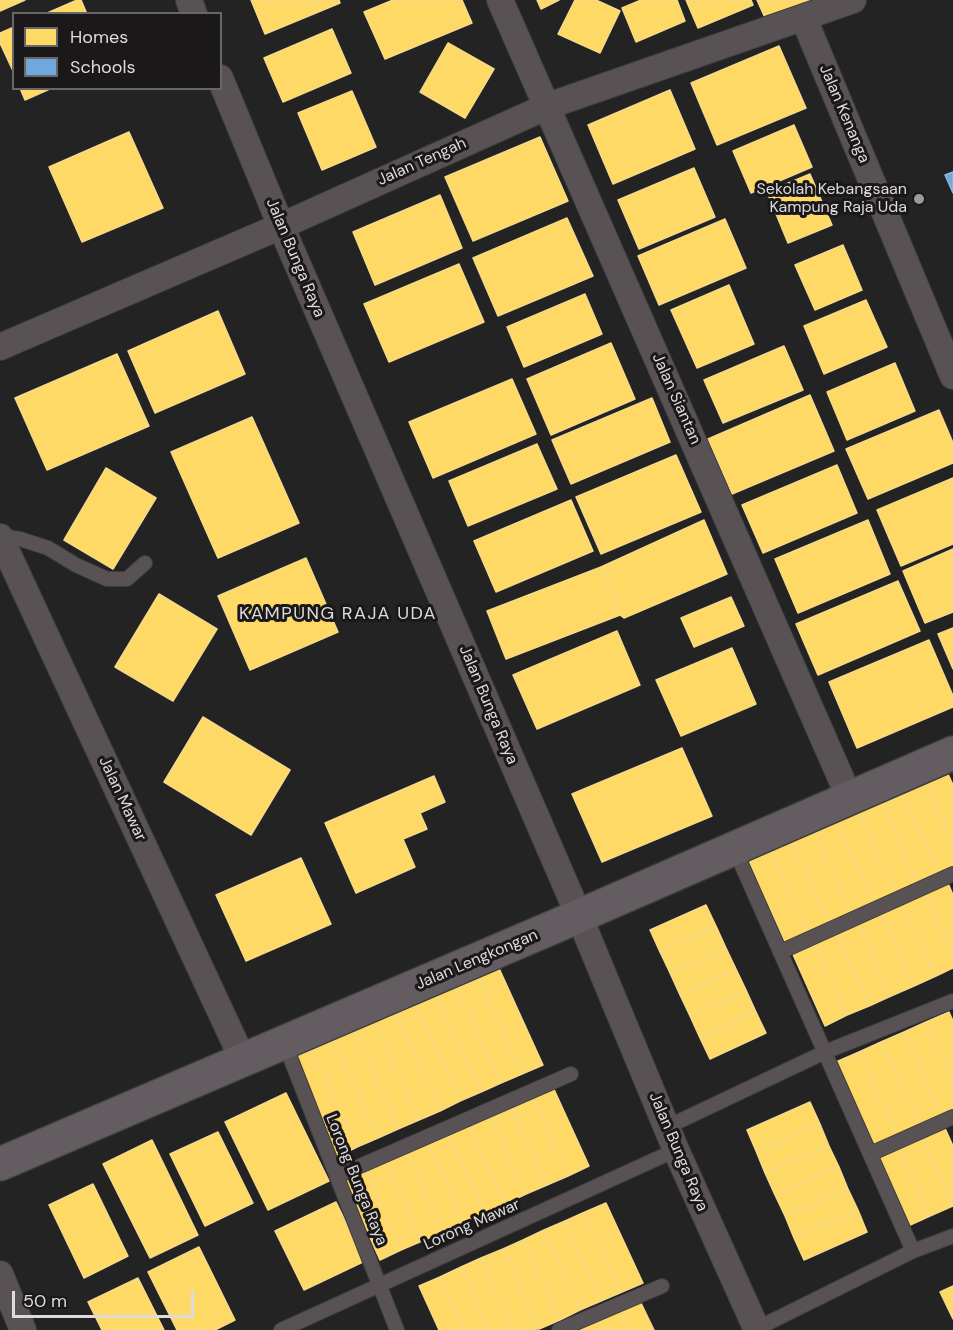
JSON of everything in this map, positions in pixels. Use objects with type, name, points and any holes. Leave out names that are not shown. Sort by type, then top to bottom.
[{"type":"street","name":"Jalan Siantan","points":[[500,0],[850,799]]},
{"type":"street","name":"Jalan Tengah","points":[[0,347],[280,226],[548,106],[853,0]]},
{"type":"street","name":"Jalan Kenanga","points":[[804,18],[953,376]]},
{"type":"street","name":"Jalan Bunga Raya","points":[[222,83],[280,226],[579,916],[672,1139],[757,1330]]},
{"type":"street","name":"Jalan Mawar","points":[[0,536],[243,1060]]},
{"type":"street","name":"Jalan Lengkongan","points":[[2,1156],[243,1060],[953,753]]},
{"type":"street","points":[[0,1274],[23,1330]]},
{"type":"lane","points":[[0,536],[20,539],[48,548],[106,579],[127,579],[144,563]]},
{"type":"lane","points":[[734,848],[913,1251]]},
{"type":"lane","points":[[780,952],[953,874]]},
{"type":"lane","name":"Lorong Mawar","points":[[281,1330],[380,1285],[672,1139],[825,1052],[953,1001]]},
{"type":"lane","name":"Lorong Bunga Raya","points":[[284,1042],[398,1330]]},
{"type":"lane","points":[[337,1176],[571,1074]]},
{"type":"lane","points":[[870,1154],[953,1117]]},
{"type":"lane","points":[[757,1330],[913,1251],[953,1236]]},
{"type":"lane","points":[[559,1330],[662,1286]]},
{"type":"building: Homes","points":[[0,0],[25,0],[0,11]]},
{"type":"building: Homes","points":[[81,0],[86,12],[50,12]]},
{"type":"building: Homes","points":[[251,0],[339,0],[340,3],[265,34]]},
{"type":"building: Homes","points":[[393,0],[462,0],[472,23],[385,59],[364,12]]},
{"type":"building: Homes","points":[[537,0],[559,0],[541,9]]},
{"type":"building: Homes","points":[[575,0],[596,0],[620,11],[600,53],[558,34]]},
{"type":"building: Homes","points":[[641,0],[677,0],[685,21],[636,42],[622,8]]},
{"type":"building: Homes","points":[[686,0],[751,0],[753,5],[698,28]]},
{"type":"building: Homes","points":[[757,0],[812,0],[766,20]]},
{"type":"building: Homes","points":[[12,28],[12,69],[0,43],[0,33]]},
{"type":"building: Homes","points":[[332,29],[351,73],[283,102],[264,58]]},
{"type":"building: Homes","points":[[448,43],[494,69],[465,118],[420,92]]},
{"type":"building: Homes","points":[[779,46],[806,108],[717,145],[691,83]]},
{"type":"building: Homes","points":[[21,90],[48,90],[25,100]]},
{"type":"building: Homes","points":[[670,90],[695,149],[613,184],[588,125]]},
{"type":"building: Homes","points":[[352,91],[376,147],[322,170],[298,113]]},
{"type":"building: Homes","points":[[794,125],[812,167],[751,193],[733,151]]},
{"type":"building: Homes","points":[[129,132],[163,208],[82,242],[49,167]]},
{"type":"building: Homes","points":[[540,137],[568,201],[473,241],[445,177]]},
{"type":"building: Homes","points":[[694,168],[715,217],[639,249],[618,200]]},
{"type":"building: Homes","points":[[810,174],[832,225],[788,243],[767,192]]},
{"type":"building: Homes","points":[[440,195],[462,248],[375,285],[353,232]]},
{"type":"building: Homes","points":[[567,218],[593,276],[498,316],[473,258]]},
{"type":"building: Homes","points":[[725,219],[746,268],[659,305],[638,256]]},
{"type":"building: Homes","points":[[843,245],[862,290],[815,310],[795,265]]},
{"type":"building: Homes","points":[[459,264],[484,322],[389,362],[364,304]]},
{"type":"building: Homes","points":[[729,285],[754,344],[697,368],[671,310]]},
{"type":"building: Homes","points":[[585,294],[602,334],[524,367],[507,327]]},
{"type":"building: Homes","points":[[866,300],[887,347],[824,374],[804,326]]},
{"type":"building: Homes","points":[[218,311],[245,374],[155,413],[128,351]]},
{"type":"building: Homes","points":[[611,343],[635,399],[551,435],[527,379]]},
{"type":"building: Homes","points":[[784,346],[803,390],[723,423],[704,380]]},
{"type":"building: Homes","points":[[117,354],[149,426],[47,470],[15,398]]},
{"type":"building: Homes","points":[[895,363],[915,411],[847,440],[827,392]]},
{"type":"building: Homes","points":[[512,379],[536,434],[433,478],[409,422]]},
{"type":"building: Homes","points":[[810,395],[834,451],[732,494],[708,439]]},
{"type":"building: Homes","points":[[652,398],[670,442],[571,484],[552,440]]},
{"type":"building: Homes","points":[[939,410],[953,443],[953,463],[868,499],[846,449]]},
{"type":"building: Homes","points":[[252,417],[299,523],[218,558],[171,452]]},
{"type":"building: Homes","points":[[537,444],[557,489],[468,526],[449,481]]},
{"type":"building: Homes","points":[[676,455],[701,512],[601,554],[576,497]]},
{"type":"building: Homes","points":[[837,465],[857,513],[763,553],[742,505]]},
{"type":"building: Homes","points":[[106,468],[156,498],[113,569],[64,540]]},
{"type":"building: Homes","points":[[953,478],[953,544],[901,566],[877,510]]},
{"type":"building: Homes","points":[[571,500],[593,551],[496,592],[474,541]]},
{"type":"building: Homes","points":[[704,520],[727,574],[624,618],[620,615],[601,567]]},
{"type":"building: Homes","points":[[868,520],[890,574],[798,613],[775,559]]},
{"type":"building: Homes","points":[[953,549],[953,612],[925,623],[903,571]]},
{"type":"building: Homes","points":[[306,558],[338,632],[250,670],[218,596]]},
{"type":"building: Homes","points":[[601,567],[620,615],[506,659],[487,611]]},
{"type":"building: Homes","points":[[898,581],[920,631],[818,675],[796,624]]},
{"type":"building: Homes","points":[[159,594],[217,629],[173,701],[115,667]]},
{"type":"building: Homes","points":[[731,597],[744,626],[694,647],[681,618]]},
{"type":"building: Homes","points":[[953,628],[953,669],[938,634]]},
{"type":"building: Homes","points":[[617,631],[640,685],[537,729],[513,675]]},
{"type":"building: Homes","points":[[929,640],[953,696],[953,707],[857,748],[829,682]]},
{"type":"building: Homes","points":[[732,648],[756,704],[681,736],[656,680]]},
{"type":"building: Homes","points":[[203,717],[290,770],[251,835],[164,782]]},
{"type":"building: Homes","points":[[682,748],[712,816],[602,862],[572,794]]},
{"type":"building: Homes","points":[[947,772],[953,785],[953,844],[925,782]]},
{"type":"building: Homes","points":[[434,776],[445,802],[420,813],[427,829],[403,839],[415,867],[356,893],[325,823]]},
{"type":"building: Homes","points":[[925,782],[953,844],[953,871],[941,876],[903,792]]},
{"type":"building: Homes","points":[[903,792],[941,876],[919,886],[881,801]]},
{"type":"building: Homes","points":[[881,801],[919,886],[897,896],[858,811]]},
{"type":"building: Homes","points":[[858,811],[897,896],[875,906],[836,821]]},
{"type":"building: Homes","points":[[836,821],[875,906],[853,916],[814,831]]},
{"type":"building: Homes","points":[[814,831],[853,916],[831,925],[792,841]]},
{"type":"building: Homes","points":[[792,841],[831,925],[808,935],[770,851]]},
{"type":"building: Homes","points":[[770,851],[808,935],[786,945],[748,861]]},
{"type":"building: Homes","points":[[301,858],[331,924],[246,961],[216,895]]},
{"type":"building: Homes","points":[[947,881],[953,895],[953,954],[924,891]]},
{"type":"building: Homes","points":[[924,891],[953,954],[953,968],[936,976],[902,901]]},
{"type":"building: Homes","points":[[902,901],[936,976],[914,986],[880,911]]},
{"type":"building: Homes","points":[[706,905],[716,926],[660,952],[650,930]]},
{"type":"building: Homes","points":[[880,911],[914,986],[891,996],[858,921]]},
{"type":"building: Homes","points":[[858,921],[891,996],[869,1006],[835,931]]},
{"type":"building: Homes","points":[[716,926],[726,948],[670,973],[660,952]]},
{"type":"building: Homes","points":[[835,931],[869,1006],[847,1015],[813,941]]},
{"type":"building: Homes","points":[[813,941],[847,1015],[825,1026],[791,950]]},
{"type":"building: Homes","points":[[726,948],[736,969],[680,995],[670,973]]},
{"type":"building: Homes","points":[[498,966],[543,1065],[522,1074],[477,975]]},
{"type":"building: Homes","points":[[736,969],[746,990],[690,1016],[680,995]]},
{"type":"building: Homes","points":[[477,975],[522,1074],[501,1083],[456,985]]},
{"type":"building: Homes","points":[[456,985],[501,1083],[481,1092],[436,994]]},
{"type":"building: Homes","points":[[746,990],[756,1012],[700,1038],[690,1016]]},
{"type":"building: Homes","points":[[436,994],[481,1092],[460,1101],[415,1003]]},
{"type":"building: Homes","points":[[415,1003],[460,1101],[440,1111],[395,1012]]},
{"type":"building: Homes","points":[[395,1012],[440,1111],[419,1120],[374,1021]]},
{"type":"building: Homes","points":[[756,1012],[766,1033],[710,1059],[700,1038]]},
{"type":"building: Homes","points":[[949,1012],[953,1021],[953,1080],[926,1022]]},
{"type":"building: Homes","points":[[374,1021],[419,1120],[398,1129],[354,1030]]},
{"type":"building: Homes","points":[[926,1022],[953,1080],[953,1114],[943,1118],[904,1032]]},
{"type":"building: Homes","points":[[354,1030],[398,1129],[378,1138],[333,1040]]},
{"type":"building: Homes","points":[[904,1032],[943,1118],[921,1128],[881,1042]]},
{"type":"building: Homes","points":[[333,1040],[378,1138],[357,1147],[312,1049]]},
{"type":"building: Homes","points":[[881,1042],[921,1128],[898,1138],[859,1052]]},
{"type":"building: Homes","points":[[312,1049],[357,1147],[337,1157],[292,1058]]},
{"type":"building: Homes","points":[[859,1052],[898,1138],[876,1149],[836,1062]]},
{"type":"building: Homes","points":[[552,1085],[589,1166],[568,1176],[531,1094]]},
{"type":"building: Homes","points":[[286,1093],[329,1181],[268,1210],[225,1122]]},
{"type":"building: Homes","points":[[531,1094],[568,1176],[547,1185],[510,1103]]},
{"type":"building: Homes","points":[[810,1102],[820,1124],[756,1151],[747,1130]]},
{"type":"building: Homes","points":[[510,1103],[547,1185],[526,1194],[489,1113]]},
{"type":"building: Homes","points":[[489,1113],[526,1194],[505,1204],[468,1122]]},
{"type":"building: Homes","points":[[468,1122],[505,1204],[485,1213],[447,1131]]},
{"type":"building: Homes","points":[[820,1124],[829,1146],[765,1173],[756,1151]]},
{"type":"building: Homes","points":[[944,1126],[953,1146],[953,1206],[921,1136]]},
{"type":"building: Homes","points":[[447,1131],[485,1213],[464,1222],[426,1140]]},
{"type":"building: Homes","points":[[218,1132],[253,1203],[205,1226],[170,1154]]},
{"type":"building: Homes","points":[[921,1136],[953,1206],[930,1216],[899,1146]]},
{"type":"building: Homes","points":[[152,1140],[198,1235],[150,1258],[103,1164]]},
{"type":"building: Homes","points":[[426,1140],[464,1222],[443,1232],[406,1150]]},
{"type":"building: Homes","points":[[829,1146],[839,1167],[775,1195],[765,1173]]},
{"type":"building: Homes","points":[[899,1146],[930,1216],[908,1226],[876,1156]]},
{"type":"building: Homes","points":[[406,1150],[443,1232],[422,1241],[385,1159]]},
{"type":"building: Homes","points":[[385,1159],[422,1241],[401,1250],[364,1168]]},
{"type":"building: Homes","points":[[839,1167],[848,1189],[785,1216],[775,1195]]},
{"type":"building: Homes","points":[[364,1168],[401,1250],[380,1260],[343,1178]]},
{"type":"building: Homes","points":[[93,1184],[128,1256],[84,1278],[49,1205]]},
{"type":"building: Homes","points":[[848,1189],[858,1210],[794,1238],[785,1216]]},
{"type":"building: Homes","points":[[336,1202],[365,1261],[304,1290],[275,1231]]},
{"type":"building: Homes","points":[[606,1203],[643,1283],[622,1292],[585,1212]]},
{"type":"building: Homes","points":[[858,1210],[867,1232],[804,1260],[794,1238]]},
{"type":"building: Homes","points":[[585,1212],[622,1292],[601,1301],[565,1221]]},
{"type":"building: Homes","points":[[565,1221],[601,1301],[580,1310],[544,1230]]},
{"type":"building: Homes","points":[[544,1230],[580,1310],[560,1320],[523,1240]]},
{"type":"building: Homes","points":[[523,1240],[560,1320],[539,1329],[503,1249]]},
{"type":"building: Homes","points":[[199,1247],[235,1320],[215,1330],[177,1330],[148,1272]]},
{"type":"building: Homes","points":[[503,1249],[539,1329],[514,1330],[481,1258]]},
{"type":"building: Homes","points":[[481,1258],[514,1330],[489,1330],[461,1267]]},
{"type":"building: Homes","points":[[461,1267],[489,1330],[464,1330],[440,1277]]},
{"type":"building: Homes","points":[[440,1277],[464,1330],[439,1330],[419,1286]]},
{"type":"building: Homes","points":[[138,1278],[164,1330],[102,1330],[88,1302]]},
{"type":"building: Homes","points":[[953,1286],[953,1319],[940,1292]]},
{"type":"building: Homes","points":[[640,1301],[654,1330],[629,1330],[620,1310]]},
{"type":"building: Homes","points":[[620,1310],[629,1330],[605,1330],[600,1319]]},
{"type":"building: Homes","points":[[600,1319],[605,1330],[580,1330],[579,1328]]},
{"type":"building: Schools","points":[[953,172],[953,193],[945,175]]},
{"type":"place","name":"Sekolah Kebangsaan Kampung Raja Uda","points":[[919,199]]},
{"type":"district","name":"KAMPUNG RAJA UDA","points":[[338,614]]}]
